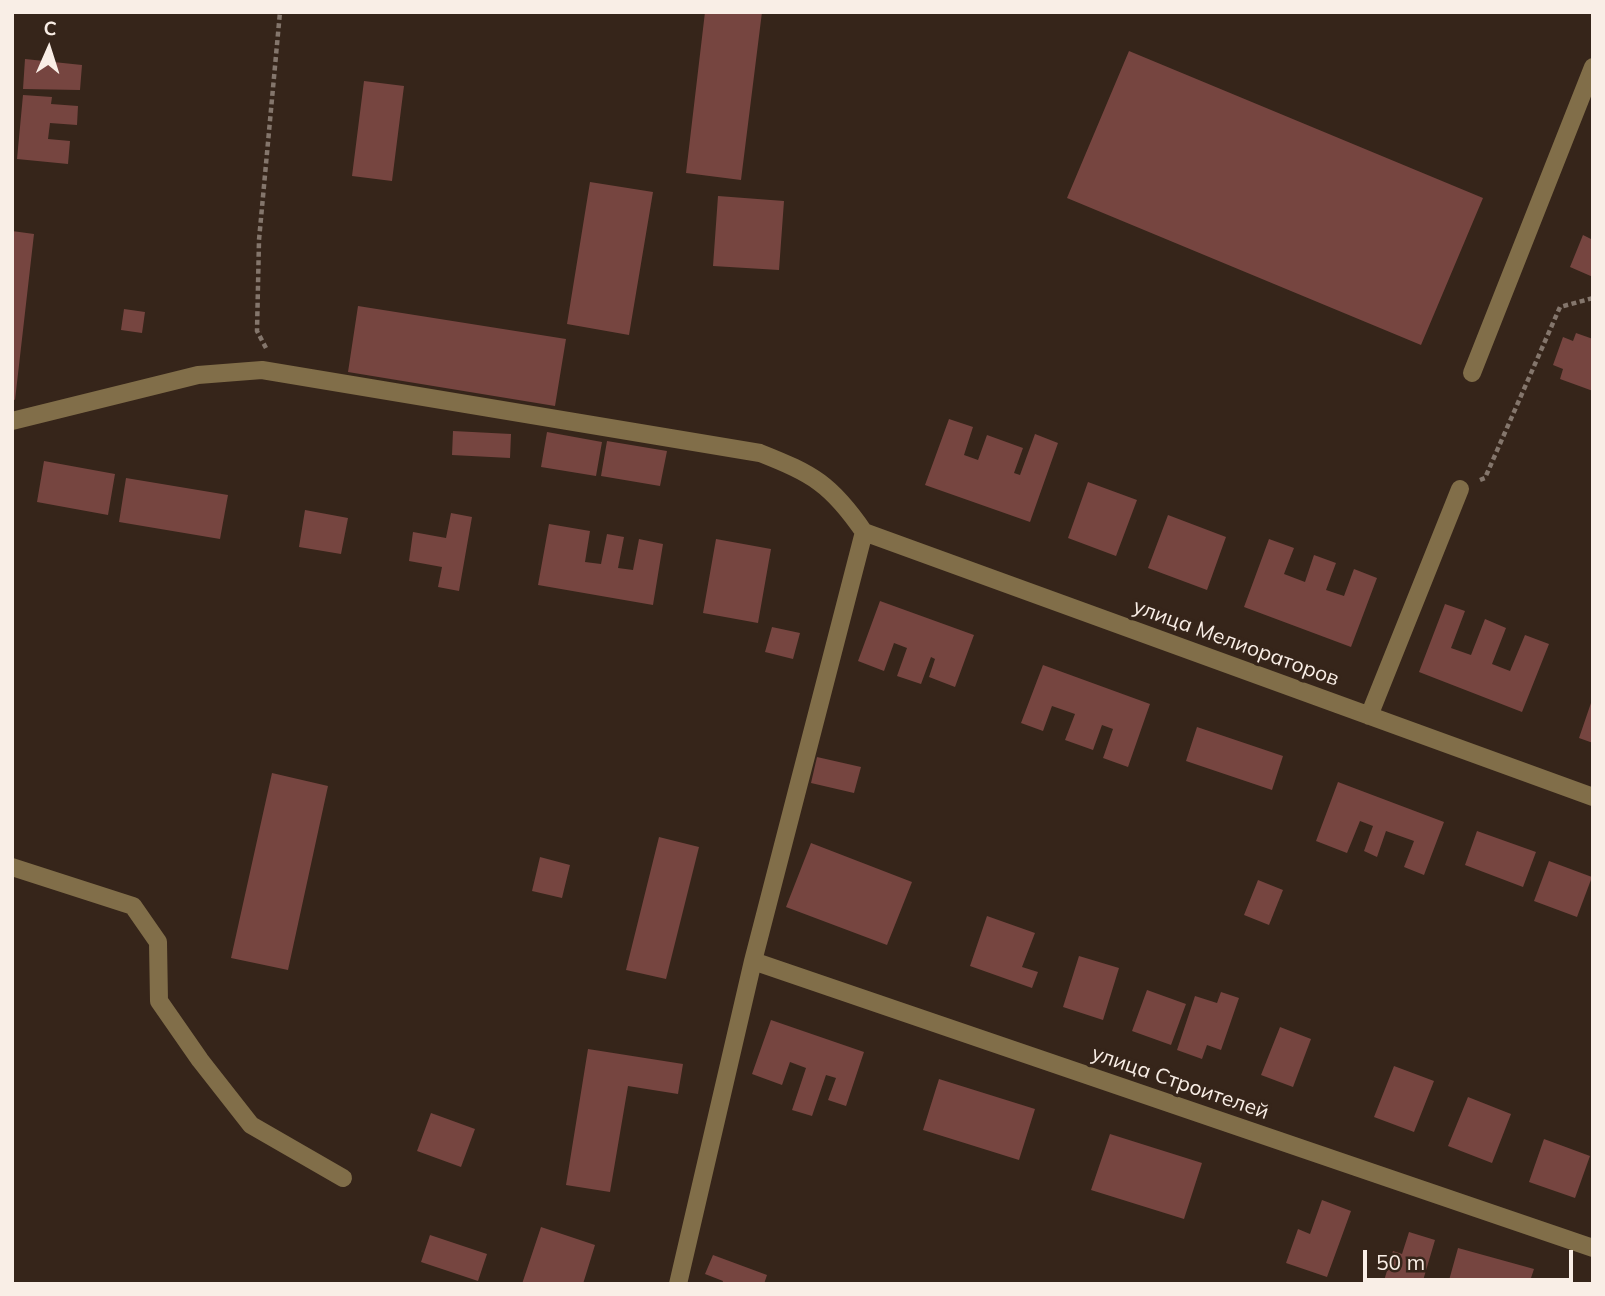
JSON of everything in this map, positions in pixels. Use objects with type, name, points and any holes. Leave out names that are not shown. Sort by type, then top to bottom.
[{"type":"street","points":[[1472,373],[1593,67]]},
{"type":"street","points":[[12,421],[198,375],[262,370],[760,453],[807,472],[843,503],[864,533],[753,961],[678,1284]]},
{"type":"street","points":[[1369,716],[1460,489]]},
{"type":"street","name":"улица Мелиораторов","points":[[864,533],[1593,797]]},
{"type":"street","points":[[12,867],[133,906],[158,942],[159,1001],[200,1060],[251,1125],[343,1178]]},
{"type":"street","name":"улица Строителей","points":[[753,961],[1593,1248]]},
{"type":"path","points":[[279,373],[257,331],[259,240],[280,12]]},
{"type":"path","points":[[1460,489],[1485,478],[1560,307],[1593,298]]},
{"type":"building","points":[[705,12],[762,12],[741,180],[686,173]]},
{"type":"building","points":[[1129,51],[1483,198],[1421,345],[1067,198]]},
{"type":"building","points":[[25,59],[82,65],[80,90],[23,89]]},
{"type":"building","points":[[364,81],[404,86],[392,181],[352,176]]},
{"type":"building","points":[[23,95],[52,97],[51,104],[78,106],[77,125],[50,123],[48,139],[70,141],[68,164],[17,159]]},
{"type":"building","points":[[590,182],[653,192],[629,335],[567,324]]},
{"type":"building","points":[[718,196],[784,201],[779,270],[713,266]]},
{"type":"building","points":[[12,231],[34,234],[15,400],[12,399]]},
{"type":"building","points":[[1583,235],[1593,240],[1593,277],[1570,267]]},
{"type":"building","points":[[358,306],[566,339],[555,406],[348,372]]},
{"type":"building","points":[[124,309],[145,312],[142,333],[121,330]]},
{"type":"building","points":[[1576,333],[1593,339],[1593,391],[1560,379],[1563,369],[1553,365],[1563,337],[1573,341]]},
{"type":"building","points":[[949,419],[973,427],[964,455],[978,460],[987,435],[1023,448],[1014,473],[1020,475],[1035,434],[1058,443],[1030,522],[925,485]]},
{"type":"building","points":[[453,431],[511,434],[510,458],[452,455]]},
{"type":"building","points":[[547,432],[602,442],[596,476],[541,467]]},
{"type":"building","points":[[607,441],[667,451],[660,486],[601,476]]},
{"type":"building","points":[[44,461],[115,474],[108,515],[37,502]]},
{"type":"building","points":[[126,478],[228,495],[220,539],[119,522]]},
{"type":"building","points":[[1088,482],[1137,500],[1116,556],[1068,538]]},
{"type":"building","points":[[305,510],[348,518],[341,554],[299,547]]},
{"type":"building","points":[[451,513],[472,517],[459,591],[438,587],[442,567],[409,561],[413,532],[446,538]]},
{"type":"building","points":[[1168,515],[1226,537],[1207,590],[1148,568]]},
{"type":"building","points":[[549,524],[590,531],[585,562],[601,564],[607,534],[624,537],[618,568],[633,570],[639,539],[663,544],[653,605],[538,585]]},
{"type":"building","points":[[716,539],[771,549],[758,623],[703,613]]},
{"type":"building","points":[[1269,539],[1294,548],[1284,574],[1305,582],[1314,555],[1336,563],[1326,590],[1344,596],[1354,569],[1377,578],[1351,647],[1244,607]]},
{"type":"building","points":[[880,601],[974,635],[955,687],[929,677],[935,659],[931,657],[921,684],[897,676],[907,648],[894,643],[884,671],[858,661]]},
{"type":"building","points":[[1445,604],[1465,611],[1451,648],[1471,655],[1485,619],[1506,628],[1492,664],[1510,671],[1525,635],[1549,644],[1522,712],[1419,672]]},
{"type":"building","points":[[772,627],[800,633],[793,659],[765,652]]},
{"type":"building","points":[[1043,665],[1150,704],[1128,767],[1103,758],[1113,729],[1102,725],[1093,750],[1065,740],[1075,714],[1052,706],[1043,731],[1021,723]]},
{"type":"building","points":[[1593,700],[1593,743],[1579,738]]},
{"type":"building","points":[[1197,727],[1283,756],[1272,790],[1186,761]]},
{"type":"building","points":[[817,757],[861,767],[854,793],[811,783]]},
{"type":"building","points":[[272,773],[328,786],[288,970],[231,958]]},
{"type":"building","points":[[1338,782],[1444,822],[1424,875],[1404,867],[1414,841],[1386,831],[1377,857],[1364,851],[1373,826],[1360,821],[1347,853],[1316,841]]},
{"type":"building","points":[[1477,831],[1536,852],[1523,887],[1465,865]]},
{"type":"building","points":[[659,837],[699,847],[666,979],[626,970]]},
{"type":"building","points":[[811,843],[912,882],[887,945],[786,907]]},
{"type":"building","points":[[540,857],[570,865],[562,898],[532,891]]},
{"type":"building","points":[[1549,861],[1592,877],[1577,917],[1534,901]]},
{"type":"building","points":[[1258,880],[1283,890],[1269,925],[1244,915]]},
{"type":"building","points":[[987,916],[1035,933],[1022,967],[1038,972],[1032,988],[970,966]]},
{"type":"building","points":[[1079,956],[1119,968],[1103,1020],[1063,1007]]},
{"type":"building","points":[[1147,990],[1186,1004],[1171,1045],[1132,1031]]},
{"type":"building","points":[[1221,992],[1239,998],[1221,1050],[1207,1045],[1202,1059],[1177,1050],[1195,996],[1217,1003]]},
{"type":"building","points":[[771,1020],[864,1052],[846,1106],[828,1100],[836,1078],[826,1075],[812,1116],[792,1110],[806,1068],[790,1062],[782,1085],[752,1074]]},
{"type":"building","points":[[1280,1027],[1311,1039],[1293,1087],[1261,1075]]},
{"type":"building","points":[[588,1049],[683,1064],[678,1094],[628,1086],[610,1192],[566,1185]]},
{"type":"building","points":[[1394,1066],[1434,1081],[1414,1132],[1374,1117]]},
{"type":"building","points":[[939,1079],[1035,1109],[1019,1160],[923,1130]]},
{"type":"building","points":[[1468,1097],[1511,1114],[1492,1163],[1448,1146]]},
{"type":"building","points":[[431,1113],[475,1129],[461,1167],[417,1151]]},
{"type":"building","points":[[1110,1134],[1202,1163],[1184,1219],[1091,1190]]},
{"type":"building","points":[[1544,1139],[1590,1156],[1575,1198],[1529,1182]]},
{"type":"building","points":[[1322,1200],[1351,1211],[1327,1277],[1286,1263],[1298,1229],[1310,1234]]},
{"type":"building","points":[[541,1227],[595,1245],[583,1284],[522,1284]]},
{"type":"building","points":[[1409,1232],[1435,1240],[1422,1284],[1383,1284],[1393,1251],[1402,1254]]},
{"type":"building","points":[[430,1235],[487,1254],[478,1281],[421,1262]]},
{"type":"building","points":[[1458,1248],[1534,1269],[1529,1284],[1448,1284]]},
{"type":"building","points":[[713,1255],[767,1275],[764,1284],[722,1284],[723,1281],[705,1274]]}]
